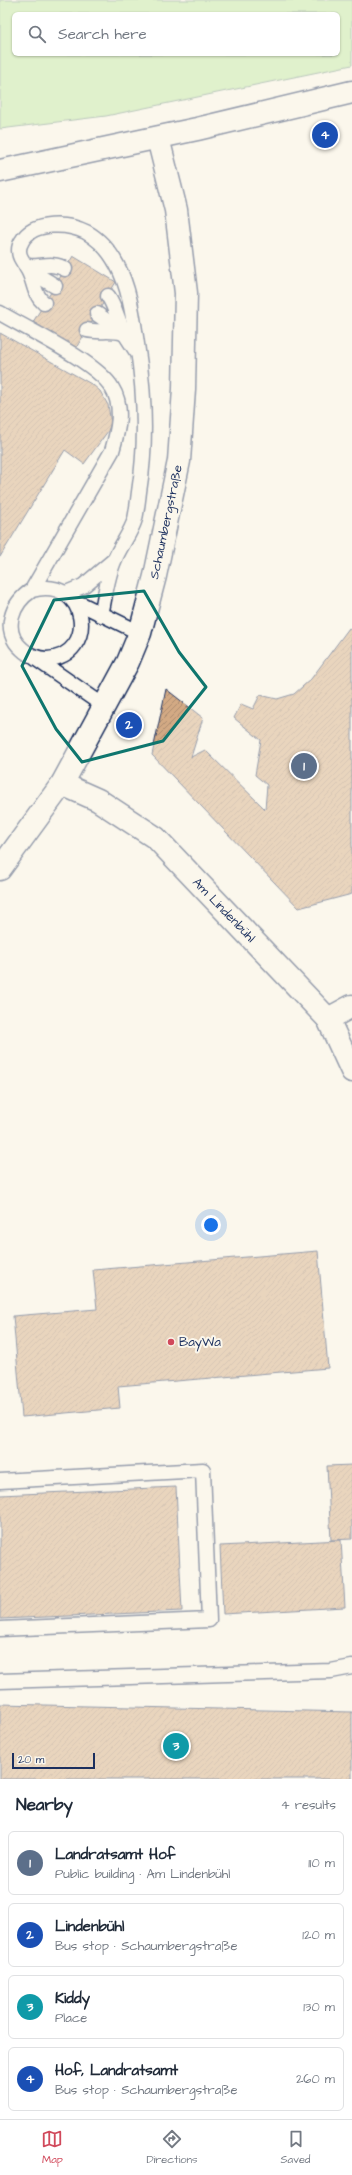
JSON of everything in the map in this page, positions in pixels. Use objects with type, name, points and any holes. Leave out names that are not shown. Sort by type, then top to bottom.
[{"type":"street","points":[[0,171],[158,138],[352,92]]},
{"type":"street","name":"Schaumbergstraße","points":[[0,869],[62,784],[128,662],[140,633],[155,576],[179,461],[184,389],[186,293],[176,210],[158,138]]},
{"type":"street","name":"Am Lindenbühl","points":[[62,784],[98,800],[156,838],[328,1018],[352,1070]]},
{"type":"street","points":[[328,1018],[352,1006]]},
{"type":"lane","points":[[44,303],[36,294],[31,273],[19,252],[19,245],[24,236],[32,231],[56,226],[70,227],[86,232],[108,251],[124,282],[130,302],[141,369],[145,419],[143,468],[135,519],[114,560],[101,615]]},
{"type":"lane","points":[[26,266],[34,267],[53,264],[65,269]]},
{"type":"lane","points":[[26,266],[55,286]]},
{"type":"lane","points":[[108,296],[113,302],[120,325],[136,353],[141,369]]},
{"type":"lane","points":[[0,313],[95,368],[112,388],[118,407],[118,429],[112,451],[32,590],[22,597],[15,606],[5,630],[21,649],[104,706]]},
{"type":"lane","points":[[97,314],[125,334]]},
{"type":"lane","points":[[87,330],[97,332],[115,331],[125,334]]},
{"type":"lane","points":[[70,597],[114,560]]},
{"type":"lane","points":[[32,590],[49,588],[70,597],[101,615],[140,633]]},
{"type":"lane","points":[[31,656],[42,659],[54,658],[64,654],[73,647],[79,636],[82,624],[80,612],[70,597]]},
{"type":"lane","points":[[0,1481],[203,1470],[209,1620],[0,1629]]},
{"type":"lane","points":[[0,1681],[331,1671],[352,1667]]},
{"type":"highlighted area","points":[[144,591],[179,652],[206,687],[163,741],[82,762],[56,729],[22,666],[54,600]]},
{"type":"green space","points":[[0,0],[352,0],[352,65],[106,116],[0,129]]},
{"type":"building","points":[[73,256],[116,282],[76,348],[33,322]]},
{"type":"building","points":[[0,333],[93,385],[100,391],[108,405],[111,423],[108,431],[84,464],[65,450],[0,557]]},
{"type":"building","points":[[349,628],[352,630],[352,894],[299,908],[152,755],[166,689],[203,718],[191,757],[205,750],[265,809],[267,785],[255,775],[261,740],[234,718],[241,704],[253,709],[260,695],[277,699],[294,694],[311,679]]},
{"type":"building","name":"BayWa","points":[[318,1251],[328,1368],[118,1386],[120,1408],[22,1417],[13,1316],[97,1309],[93,1270]]},
{"type":"building","points":[[352,1465],[352,1539],[331,1540],[327,1466]]},
{"type":"building","points":[[176,1487],[182,1611],[0,1619],[0,1495]]},
{"type":"building","points":[[341,1540],[345,1607],[223,1614],[220,1546]]},
{"type":"building","points":[[0,1704],[352,1712],[352,1779],[0,1779]]},
{"type":"place","name":"Hof, Landratsamt","points":[[325,135]]},
{"type":"place","name":"Lindenbühl","points":[[129,725]]},
{"type":"place","name":"Landratsamt Hof","points":[[304,766]]},
{"type":"place","name":"BayWa","points":[[171,1342]]},
{"type":"place","name":"Kiddy","points":[[176,1746]]}]
